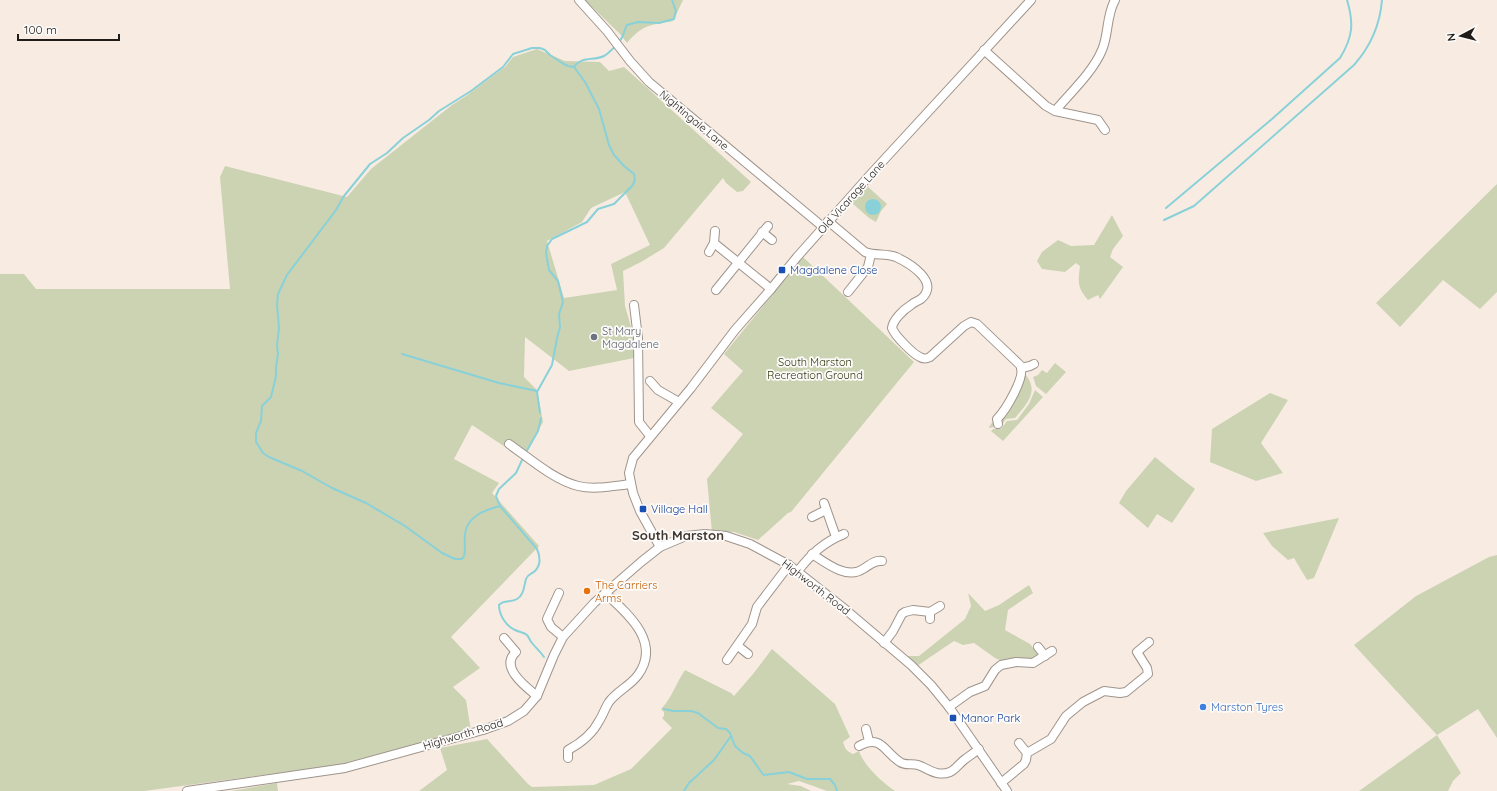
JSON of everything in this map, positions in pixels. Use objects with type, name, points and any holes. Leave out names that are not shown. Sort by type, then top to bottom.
[{"type":"street","name":"Nightingale Lane","points":[[579,0],[621,47],[630,61],[649,82],[826,224]]},
{"type":"street","name":"Old Vicarage Lane","points":[[660,547],[640,511],[631,484],[629,472],[630,463],[637,452],[679,402],[735,330],[826,224],[1031,0]]},
{"type":"street","points":[[1055,111],[1098,59],[1105,42],[1109,15],[1115,0]]},
{"type":"street","points":[[984,50],[1040,102],[1055,111],[1098,120],[1105,130]]},
{"type":"street","points":[[826,224],[859,248],[871,254],[885,254],[896,257],[924,277],[928,287],[925,294],[921,299],[908,306],[896,319],[892,326],[895,334],[916,355],[923,358],[930,357],[964,326],[971,322],[977,324],[1021,368]]},
{"type":"street","points":[[716,290],[765,229],[772,240]]},
{"type":"street","points":[[709,252],[714,243],[715,231]]},
{"type":"street","points":[[714,243],[771,289]]},
{"type":"street","points":[[848,292],[868,268],[871,254]]},
{"type":"street","points":[[634,305],[638,338],[639,422],[650,436]]},
{"type":"street","points":[[1021,368],[1034,364]]},
{"type":"street","points":[[998,424],[997,419],[1007,408],[1020,376],[1021,368]]},
{"type":"street","points":[[650,381],[658,390],[679,402]]},
{"type":"street","points":[[508,444],[524,456],[556,475],[577,485],[597,488],[631,484]]},
{"type":"street","points":[[798,571],[812,554],[827,541],[840,536],[825,507],[812,517]]},
{"type":"street","name":"Highworth Road","points":[[187,791],[255,780],[334,770],[460,737],[508,721],[524,711],[537,696],[554,655],[564,637],[577,620],[605,592],[649,555],[660,547],[692,534],[718,535],[750,544],[798,571],[921,675],[949,707],[1007,791]]},
{"type":"street","points":[[812,554],[840,570],[851,573],[859,572],[877,558]]},
{"type":"street","points":[[728,660],[752,624],[758,607],[789,565]]},
{"type":"street","points":[[566,751],[584,741],[593,732],[609,703],[615,695],[638,675],[644,661],[645,644],[637,625],[605,592]]},
{"type":"street","points":[[559,593],[547,619],[551,627],[564,637]]},
{"type":"street","points":[[884,643],[893,631],[902,614],[905,612],[913,610],[930,615],[940,606]]},
{"type":"street","points":[[504,638],[516,652],[510,662],[512,670],[537,696]]},
{"type":"street","points":[[1001,783],[1024,764],[1027,753],[1051,739],[1066,716],[1073,709],[1095,694],[1107,690],[1123,693],[1131,689],[1148,674],[1147,668],[1137,652],[1149,642]]},
{"type":"street","points":[[738,646],[748,654]]},
{"type":"street","points":[[949,707],[970,692],[985,686],[995,670],[1001,665],[1016,662],[1033,663],[1048,653],[1038,647]]},
{"type":"street","points":[[866,729],[869,741]]},
{"type":"street","points":[[859,746],[869,741],[882,746],[901,763],[917,765],[929,771],[941,774],[953,770],[979,749]]},
{"type":"street","points":[[1019,743],[1027,753]]},
{"type":"green space","points":[[585,0],[683,0],[673,21],[642,29],[627,43],[620,34]]},
{"type":"green space","points":[[537,49],[565,61],[600,62],[609,71],[624,67],[751,182],[743,191],[737,192],[726,183],[723,178],[664,248],[623,271],[625,306],[633,334],[634,358],[569,371],[525,337],[524,377],[537,390],[543,422],[523,459],[472,425],[454,459],[499,483],[492,493],[539,546],[451,637],[480,668],[453,687],[466,700],[471,731],[353,763],[144,791],[0,791],[0,274],[24,274],[36,289],[230,289],[220,177],[225,166],[347,197],[371,169],[452,105],[505,67],[513,57]],"holes":[[[625,192],[650,245],[611,264],[617,290],[564,298],[547,241],[582,222],[591,208]]]},
{"type":"green space","points":[[1497,184],[1497,292],[1480,309],[1443,280],[1400,327],[1376,303]]},
{"type":"green space","points":[[867,186],[887,204],[881,211],[876,222],[869,218],[852,203]]},
{"type":"green space","points":[[1112,215],[1123,236],[1113,249],[1110,257],[1123,267],[1100,299],[1098,295],[1088,300],[1084,295],[1079,284],[1080,266],[1076,263],[1065,272],[1042,269],[1037,261],[1042,252],[1058,240],[1071,246],[1094,245]]},
{"type":"green space","name":"South Marston Recreation Ground","points":[[803,257],[914,362],[791,512],[758,540],[734,532],[712,532],[707,479],[743,434],[711,408],[743,371],[724,354]]},
{"type":"green space","points":[[1055,363],[1066,372],[1046,394],[1036,386],[1033,377],[1038,375],[1042,370],[1047,373]]},
{"type":"green space","points":[[1024,373],[1029,379],[1032,391],[1028,402],[1015,418],[1006,419],[1000,427],[990,428],[989,427],[994,420],[1002,424],[1002,420],[1008,412],[1007,410],[1016,398]]},
{"type":"green space","points":[[1035,390],[1043,397],[1003,441],[991,431],[993,429],[1001,429],[1007,421],[1017,420],[1029,404]]},
{"type":"green space","points":[[1270,393],[1288,400],[1261,443],[1283,473],[1256,481],[1210,462],[1212,429]]},
{"type":"green space","points":[[1155,457],[1195,489],[1172,523],[1157,514],[1148,528],[1119,503],[1126,491]]},
{"type":"green space","points":[[1339,518],[1314,578],[1307,580],[1294,558],[1288,560],[1272,546],[1263,533]]},
{"type":"green space","points":[[1497,555],[1497,738],[1478,709],[1437,735],[1354,645],[1416,596],[1489,557]]},
{"type":"green space","points":[[1029,585],[1033,593],[1008,610],[1005,630],[1030,644],[1038,654],[1034,659],[1004,662],[995,658],[974,643],[963,645],[954,641],[917,666],[906,656],[919,656],[965,619],[971,606],[968,593],[985,611],[999,605]]},
{"type":"green space","points":[[772,649],[835,704],[850,737],[843,742],[846,749],[853,754],[859,751],[861,757],[869,768],[895,791],[827,791],[799,781],[787,784],[801,786],[811,791],[419,791],[447,770],[440,748],[487,739],[532,787],[594,785],[631,769],[672,728],[662,718],[664,716],[664,712],[661,709],[668,700],[685,670],[731,693],[734,696]]},
{"type":"green space","points":[[1437,735],[1461,773],[1453,781],[1448,791],[1359,791]]},
{"type":"green space","points":[[277,783],[278,791],[231,791]]},
{"type":"water","points":[[873,199],[879,201],[881,207],[879,213],[873,215],[867,213],[865,207],[867,201]]},
{"type":"waterway","points":[[619,42],[627,25],[638,22],[659,23],[674,19],[676,11],[672,0]]},
{"type":"waterway","points":[[1166,208],[1272,119],[1340,58],[1348,43],[1351,30],[1351,16],[1347,0]]},
{"type":"waterway","points":[[1164,220],[1194,206],[1354,65],[1374,35],[1382,0]]},
{"type":"waterway","points":[[574,67],[580,61],[604,56],[616,46]]},
{"type":"waterway","points":[[500,506],[483,512],[473,518],[466,528],[464,556],[462,559],[455,559],[442,553],[405,526],[366,503],[332,488],[302,471],[263,453],[256,442],[256,433],[261,421],[262,406],[271,397],[276,376],[279,328],[277,305],[278,294],[287,275],[336,210],[344,196],[370,164],[387,153],[403,138],[503,67],[513,54],[532,48],[540,48],[562,63],[574,67]]},
{"type":"waterway","points":[[540,413],[537,392],[552,365],[560,327],[559,314],[563,302],[558,281],[549,270],[546,253],[547,246],[552,239],[587,222],[598,209],[614,204],[632,186],[635,180],[634,174],[614,155],[609,145],[599,109],[585,82],[574,67]]},
{"type":"waterway","points":[[402,354],[499,383],[537,391]]},
{"type":"waterway","points":[[525,454],[538,431],[541,418]]},
{"type":"waterway","points":[[523,458],[516,473],[499,489],[496,496],[500,506],[537,549],[539,563],[537,569],[527,577],[522,593],[519,597],[515,600],[501,603],[499,605],[499,609],[506,623],[516,631],[527,635],[544,657]]},
{"type":"waterway","points":[[664,709],[698,713],[718,728],[726,729],[730,733],[735,746],[743,753],[750,756],[764,775],[789,772],[807,779],[830,779],[835,785],[837,791]]},
{"type":"waterway","points":[[684,791],[689,783],[714,760],[731,736]]},
{"type":"place","name":"Magdalene Close","points":[[782,270]]},
{"type":"place","name":"St Mary Magdalene","points":[[594,337]]},
{"type":"place","name":"Village Hall","points":[[643,509]]},
{"type":"place","name":"The Carriers Arms","points":[[587,591]]},
{"type":"place","name":"Marston Tyres","points":[[1203,707]]},
{"type":"place","name":"Manor Park","points":[[953,718]]},
{"type":"district","name":"South Marston","points":[[678,535]]}]
